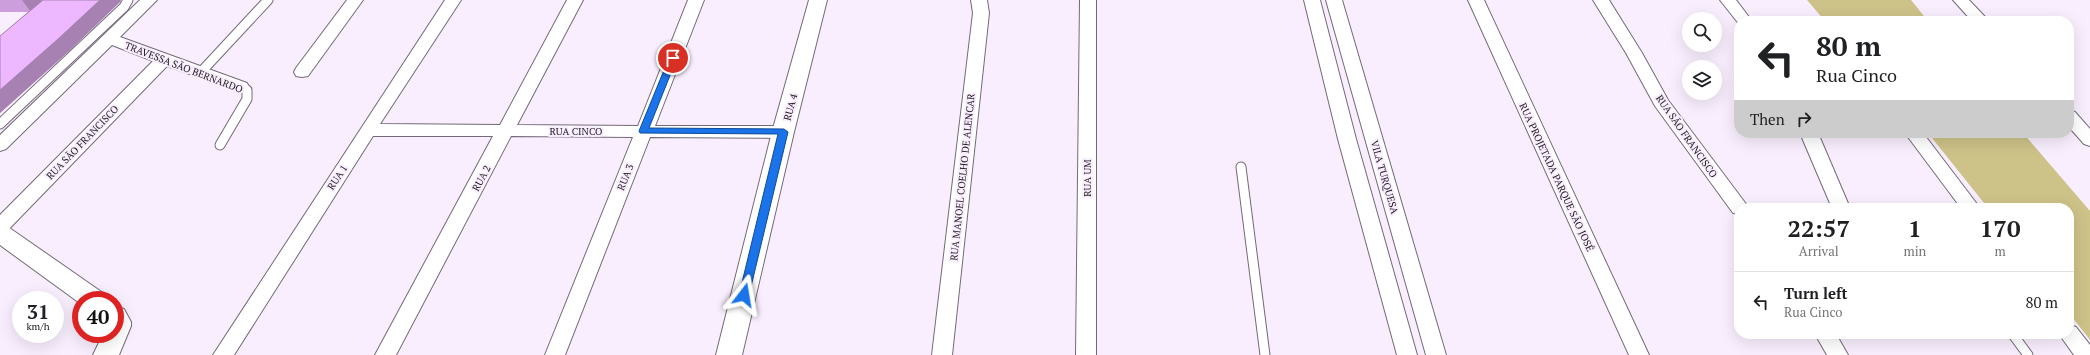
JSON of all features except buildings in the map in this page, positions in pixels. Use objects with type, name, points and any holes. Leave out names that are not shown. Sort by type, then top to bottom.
[{"type":"street","name":"TRAVESSA SÃO BERNARDO","points":[[0,144],[149,0]]},
{"type":"street","points":[[302,72],[355,0]]},
{"type":"street","name":"RUA 1","points":[[224,355],[368,130],[454,0]]},
{"type":"street","name":"RUA 2","points":[[385,355],[507,130],[575,0]]},
{"type":"street","name":"RUA 3","points":[[555,355],[696,0]]},
{"type":"street","name":"RUA 4","points":[[729,355],[818,0]]},
{"type":"street","name":"RUA MANOEL COELHO DE ALENCAR","points":[[942,355],[981,13],[979,0]]},
{"type":"street","name":"RUA UM","points":[[1086,355],[1088,0]]},
{"type":"street","points":[[1312,0],[1347,140],[1407,355]]},
{"type":"street","name":"VILA TURQUESA","points":[[1334,0],[1436,355]]},
{"type":"street","name":"RUA PROJETADA PARQUE SÃO JOSÉ","points":[[1476,0],[1639,355]]},
{"type":"street","name":"RUA SÃO FRANCISCO","points":[[1601,0],[1661,102],[1736,203]]},
{"type":"street","points":[[1728,0],[1740,16]]},
{"type":"street","points":[[1961,0],[1976,16]]},
{"type":"street","name":"TRAVESSA SÃO BERNARDO","points":[[109,39],[241,87]]},
{"type":"street","name":"RUA SÃO FRANCISCO","points":[[0,226],[164,58]]},
{"type":"street","points":[[2074,122],[2090,140]]},
{"type":"street","name":"RUA CINCO","points":[[368,130],[784,132]]},
{"type":"street","points":[[1811,138],[1839,203]]},
{"type":"street","points":[[1918,138],[1967,203]]},
{"type":"street","points":[[1347,140],[1375,140]]},
{"type":"street","points":[[0,233],[81,291]]},
{"type":"street","points":[[1828,339],[1838,355]]},
{"type":"street","points":[[2074,339],[2086,355]]},
{"type":"street","points":[[106,355],[111,343]]},
{"type":"lane","points":[[0,124],[124,7],[128,0]]},
{"type":"lane","points":[[201,72],[268,0]]},
{"type":"lane","name":"TRAVESSA SÃO BERNARDO","points":[[220,145],[247,99],[247,90],[241,87]]},
{"type":"lane","points":[[1241,167],[1265,355]]},
{"type":"lane","points":[[2016,339],[2028,355]]},
{"type":"shaded area","points":[[1807,0],[1911,0],[1924,16],[1821,16]]},
{"type":"shaded area","points":[[1932,138],[2027,138],[2090,211],[2090,340],[2074,319],[2074,203],[1984,203]]},
{"type":"route","points":[[673,58],[643,131],[784,132],[744,295]]}]
